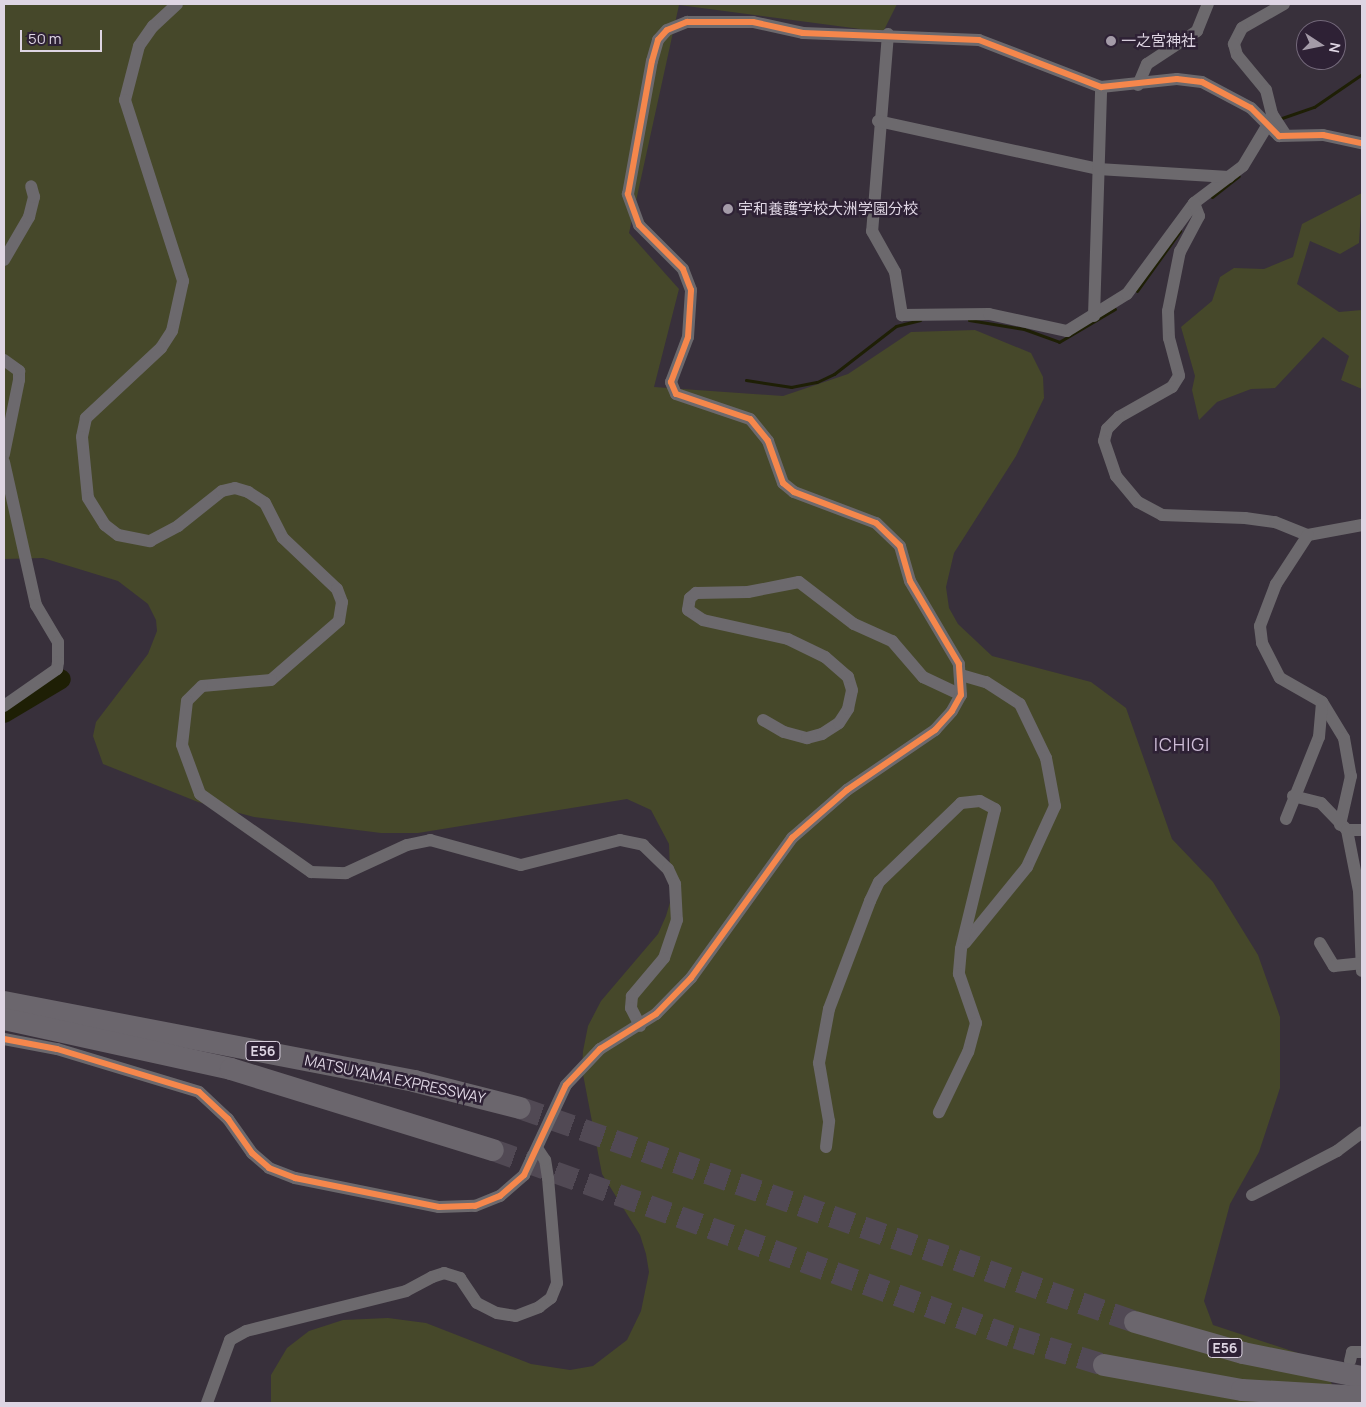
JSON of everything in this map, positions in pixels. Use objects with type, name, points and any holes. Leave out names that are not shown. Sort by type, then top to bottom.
[{"type":"highway","name":"MATSUYAMA EXPRESSWAY","points":[[4,1002],[414,1080],[520,1108]]},
{"type":"highway","name":"MATSUYAMA EXPRESSWAY","points":[[4,1019],[230,1069],[493,1150]]},
{"type":"highway","name":"E56","points":[[1134,1322],[1317,1369],[1358,1370]]},
{"type":"highway","points":[[1104,1365],[1318,1403]]},
{"type":"highway","points":[[1275,1394],[1362,1397]]},
{"type":"street","points":[[177,4],[153,26],[139,46],[125,100],[145,174],[175,243],[183,281],[172,331],[161,348],[86,418],[82,437],[88,498],[105,525],[118,534],[150,541],[178,526],[222,491],[235,488],[248,492],[265,503],[283,538],[336,588],[342,602],[338,622],[276,677],[263,682],[202,686],[187,701],[182,745],[200,794],[311,872],[346,873],[399,848],[430,840],[521,864],[620,840],[643,845],[668,869],[675,884],[677,920],[664,958],[632,996],[631,1008],[640,1026]]},
{"type":"street","points":[[1138,85],[1147,64],[1197,31],[1208,4]]},
{"type":"street","points":[[1284,4],[1242,28],[1234,44],[1237,55],[1266,90],[1272,114],[1285,134]]},
{"type":"street","points":[[4,1038],[57,1048],[199,1092],[216,1105],[269,1168],[304,1180],[439,1207],[475,1206],[500,1196],[524,1175],[566,1085],[600,1049],[640,1026],[691,978],[792,838],[848,790],[935,730],[961,695],[959,664],[910,581],[900,546],[885,529],[846,509],[794,492],[782,483],[768,441],[750,419],[676,394],[672,382],[688,337],[692,290],[682,269],[640,225],[628,194],[652,61],[658,40],[667,30],[687,22],[753,22],[803,33],[888,34],[979,40],[1101,87],[1138,85],[1177,79],[1202,82],[1251,108],[1279,136],[1285,134],[1362,143]]},
{"type":"street","points":[[888,34],[878,121],[872,231],[895,272],[902,315],[989,314],[1038,323],[1057,332],[1094,316],[1127,294],[1196,207],[1243,166],[1267,126]]},
{"type":"street","points":[[1094,316],[1101,87]]},
{"type":"street","points":[[878,121],[1098,169],[1230,177]]},
{"type":"street","points":[[4,260],[29,216],[34,197],[31,186]]},
{"type":"street","points":[[1196,207],[1175,266],[1168,311],[1169,338],[1179,376],[1172,387],[1119,417],[1107,429],[1108,459],[1138,502],[1156,512],[1275,522],[1308,535],[1362,525]]},
{"type":"street","points":[[4,360],[19,371],[19,380],[4,454]]},
{"type":"street","points":[[4,462],[36,605],[58,642],[58,662],[57,669],[4,706]]},
{"type":"street","points":[[1308,535],[1276,584],[1260,626],[1262,643],[1280,678],[1322,702],[1348,754],[1351,776],[1343,827],[1358,891],[1362,967],[1334,966],[1320,943]]},
{"type":"street","points":[[763,720],[784,732],[807,738],[822,734],[839,723],[848,709],[852,690],[848,677],[825,657],[788,639],[703,620],[688,610],[690,598],[696,593],[748,592],[799,582],[854,624],[892,641],[923,677],[961,695]]},
{"type":"street","points":[[961,675],[986,682],[1020,704],[1046,758],[1055,806],[1027,867],[961,949]]},
{"type":"street","points":[[1286,819],[1293,796],[1319,736],[1322,702]]},
{"type":"street","points":[[1293,796],[1322,803],[1343,827],[1362,830]]},
{"type":"street","points":[[826,1147],[829,1121],[819,1063],[822,1045],[829,1009],[870,901],[879,882],[961,803],[980,801],[995,809],[961,949],[959,974],[976,1023],[968,1052],[939,1112]]},
{"type":"street","points":[[1252,1195],[1337,1151],[1362,1132]]},
{"type":"street","points":[[207,1403],[230,1340],[246,1331],[406,1292],[432,1277],[444,1274],[460,1278],[478,1303],[497,1313],[516,1316],[539,1308],[551,1298],[557,1283],[548,1178],[545,1160],[537,1148]]},
{"type":"street","points":[[1358,1370],[1352,1352],[1362,1352]]},
{"type":"green space","points":[[4,4],[897,4],[883,32],[679,5],[629,233],[679,289],[654,387],[783,396],[848,374],[911,332],[975,330],[1031,353],[1043,377],[1044,398],[1016,456],[954,553],[946,587],[949,608],[958,624],[992,656],[1091,682],[1126,708],[1172,839],[1213,882],[1258,955],[1280,1017],[1280,1088],[1259,1152],[1230,1204],[1204,1301],[1213,1325],[1316,1359],[1344,1403],[271,1403],[271,1375],[287,1348],[309,1331],[343,1320],[388,1318],[426,1323],[531,1364],[570,1370],[593,1366],[627,1340],[641,1311],[649,1272],[640,1235],[602,1174],[582,1069],[583,1051],[588,1026],[601,1001],[658,934],[666,916],[671,899],[669,844],[651,810],[627,799],[418,833],[381,833],[254,817],[198,802],[103,764],[93,736],[96,722],[148,654],[157,631],[156,620],[148,604],[118,581],[43,558],[4,559]]},
{"type":"green space","points":[[1362,193],[1359,243],[1340,254],[1310,241],[1297,284],[1339,312],[1362,310],[1362,389],[1341,380],[1349,356],[1323,337],[1275,388],[1251,389],[1217,402],[1199,420],[1192,390],[1195,376],[1181,327],[1212,301],[1220,277],[1234,268],[1264,269],[1293,257],[1302,224]]},
{"type":"waterway","points":[[1279,119],[1314,107],[1362,74]]},
{"type":"waterway","points":[[1212,197],[1239,176]]},
{"type":"waterway","points":[[1137,291],[1180,231]]},
{"type":"waterway","points":[[969,320],[1024,329],[1059,342],[1115,309]]},
{"type":"waterway","points":[[746,380],[791,387],[817,382],[834,374],[896,326],[920,320]]},
{"type":"waterway","points":[[4,713],[61,679]]},
{"type":"tunnel","points":[[520,1108],[1135,1322]]},
{"type":"tunnel","points":[[493,1150],[1016,1338],[1104,1365]]},
{"type":"cycle path","points":[[4,1039],[57,1049],[199,1092],[228,1119],[252,1153],[269,1168],[295,1178],[439,1207],[475,1206],[500,1196],[524,1175],[566,1085],[600,1049],[656,1014],[691,978],[792,838],[847,790],[935,730],[952,711],[961,695],[959,664],[910,581],[900,546],[876,523],[794,492],[783,483],[768,441],[750,419],[676,394],[671,382],[688,337],[691,290],[683,269],[639,225],[628,194],[652,61],[658,40],[667,30],[687,22],[753,22],[803,33],[979,40],[1101,87],[1177,79],[1202,82],[1251,108],[1279,136],[1323,135],[1362,143]]},
{"type":"place","name":"一之宮神社","points":[[1111,41]]},
{"type":"place","name":"宇和養護学校大洲学園分校","points":[[728,209]]},
{"type":"district","name":"ICHIGI","points":[[1182,744]]}]
